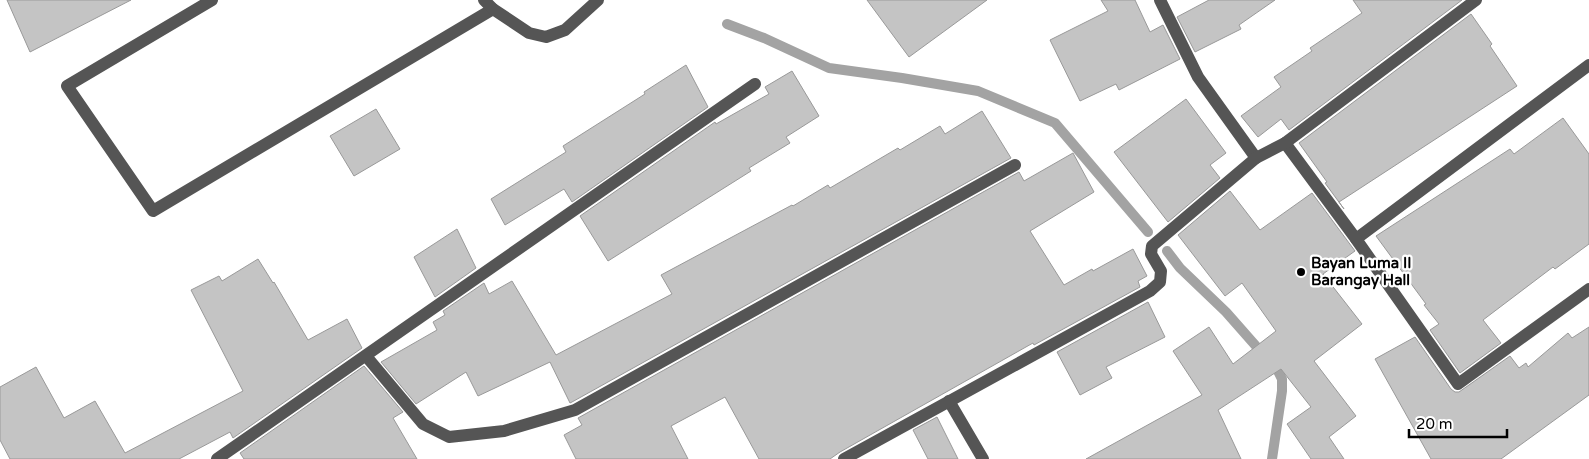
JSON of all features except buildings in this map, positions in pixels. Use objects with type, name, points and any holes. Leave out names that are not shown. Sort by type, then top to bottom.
[{"type":"street","points":[[212,0],[67,86],[153,211],[488,4],[529,33],[546,37],[565,30],[598,0]]},
{"type":"street","points":[[1160,0],[1198,77],[1256,158]]},
{"type":"street","points":[[844,459],[1150,291],[1160,282],[1161,271],[1151,254],[1152,246],[1256,158],[1285,143],[1476,0]]},
{"type":"street","points":[[1356,238],[1589,65]]},
{"type":"street","points":[[217,459],[755,84]]},
{"type":"street","points":[[1285,143],[1356,238],[1458,384],[1589,289]]},
{"type":"street","points":[[366,356],[423,424],[449,437],[504,431],[575,410],[1015,165]]},
{"type":"street","points":[[949,401],[983,459]]},
{"type":"waterway","points":[[727,24],[764,38],[829,68],[978,91],[1055,123],[1148,232]]},
{"type":"waterway","points":[[1167,251],[1180,268],[1226,312],[1278,371],[1282,379],[1282,391],[1272,459]]},
{"type":"place","name":"Bayan Luma II Barangay Hall","points":[[1301,272]]}]
